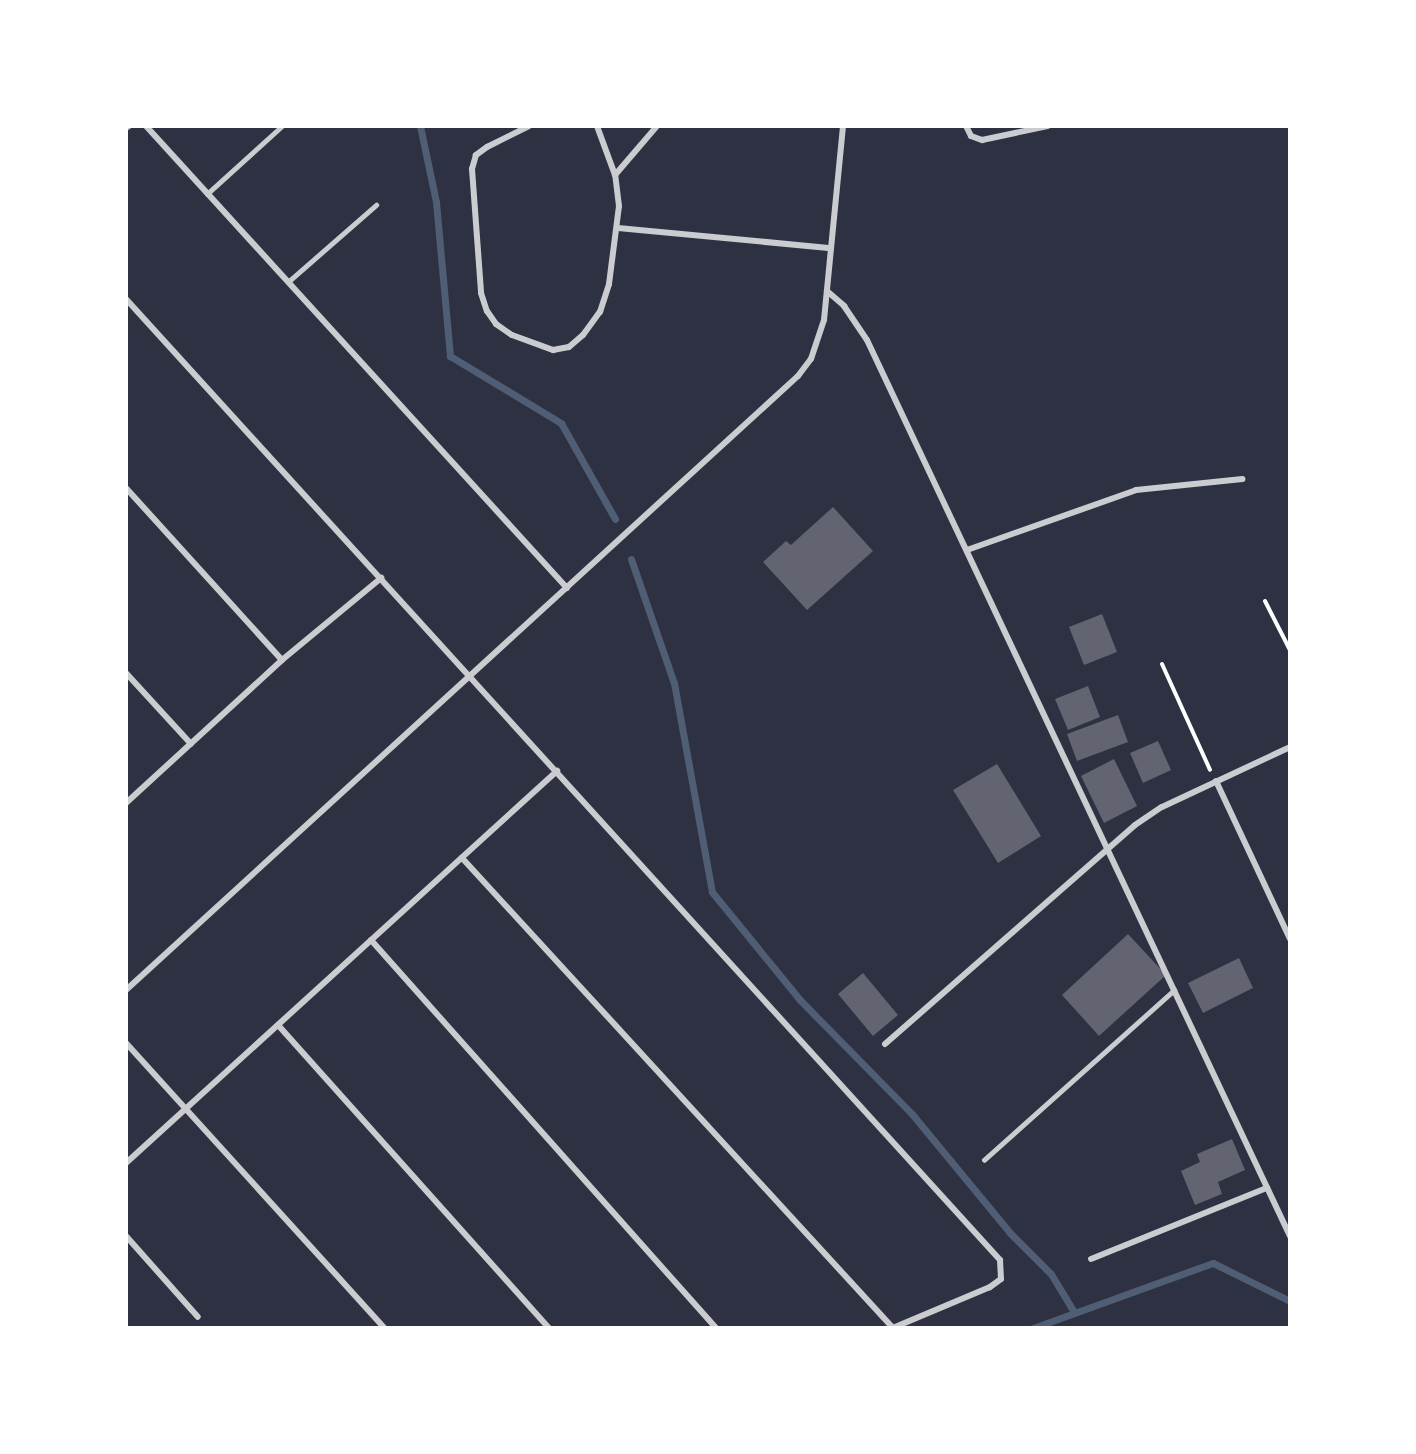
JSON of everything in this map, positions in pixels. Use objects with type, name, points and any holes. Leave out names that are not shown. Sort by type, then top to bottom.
[{"type":"street","points":[[146,126],[567,588]]},
{"type":"street","points":[[529,126],[476,155],[472,169],[481,293],[496,324],[537,346],[553,350],[568,347],[600,312],[609,284],[618,228],[615,175],[597,126]]},
{"type":"street","points":[[615,175],[657,126]]},
{"type":"street","points":[[126,990],[798,376],[818,342],[831,248],[843,126]]},
{"type":"street","points":[[966,126],[971,136],[982,140],[1048,126]]},
{"type":"street","points":[[618,228],[831,248]]},
{"type":"street","points":[[826,291],[844,306],[867,340],[1289,1236]]},
{"type":"street","points":[[126,299],[471,676],[999,1260],[1001,1279],[990,1287],[893,1328],[462,858]]},
{"type":"street","points":[[967,550],[1136,490],[1242,479]]},
{"type":"street","points":[[126,488],[282,660]]},
{"type":"street","points":[[126,803],[282,660],[381,578]]},
{"type":"street","points":[[126,673],[191,744]]},
{"type":"street","points":[[885,1044],[1106,846],[1162,807],[1290,747]]},
{"type":"street","points":[[126,1164],[557,771]]},
{"type":"street","points":[[1216,782],[1290,939]]},
{"type":"street","points":[[371,940],[716,1328]]},
{"type":"street","points":[[278,1025],[549,1328]]},
{"type":"street","points":[[126,1043],[384,1328]]},
{"type":"street","points":[[1091,1259],[1267,1188]]},
{"type":"street","points":[[126,1236],[198,1317]]},
{"type":"lane","points":[[207,194],[282,126]]},
{"type":"lane","points":[[288,282],[376,205]]},
{"type":"lane","points":[[984,1160],[1175,990]]},
{"type":"path","points":[[1265,601],[1290,650]]},
{"type":"path","points":[[1162,664],[1216,782]]},
{"type":"building","points":[[833,507],[873,551],[807,610],[763,562],[786,541],[791,545]]},
{"type":"building","points":[[1102,614],[1117,652],[1084,665],[1069,627]]},
{"type":"building","points":[[1088,686],[1100,717],[1068,730],[1055,699]]},
{"type":"building","points":[[1118,715],[1128,742],[1077,761],[1067,734]]},
{"type":"building","points":[[1158,741],[1171,770],[1143,783],[1130,753]]},
{"type":"building","points":[[1114,759],[1137,806],[1104,823],[1081,776]]},
{"type":"building","points":[[997,764],[1041,836],[998,863],[953,790]]},
{"type":"building","points":[[1128,934],[1166,975],[1099,1036],[1062,995]]},
{"type":"building","points":[[1239,958],[1253,988],[1203,1013],[1188,983]]},
{"type":"building","points":[[863,973],[898,1015],[873,1036],[838,994]]},
{"type":"building","points":[[1232,1139],[1245,1170],[1218,1182],[1222,1194],[1195,1205],[1181,1171],[1200,1162],[1197,1154]]},
{"type":"waterway","points":[[420,126],[436,202],[450,356],[561,423],[615,519]]},
{"type":"waterway","points":[[631,559],[674,683],[712,892],[800,1000],[912,1114],[1010,1233],[1051,1274],[1074,1312]]},
{"type":"waterway","points":[[1033,1328],[1213,1263],[1290,1301]]}]
